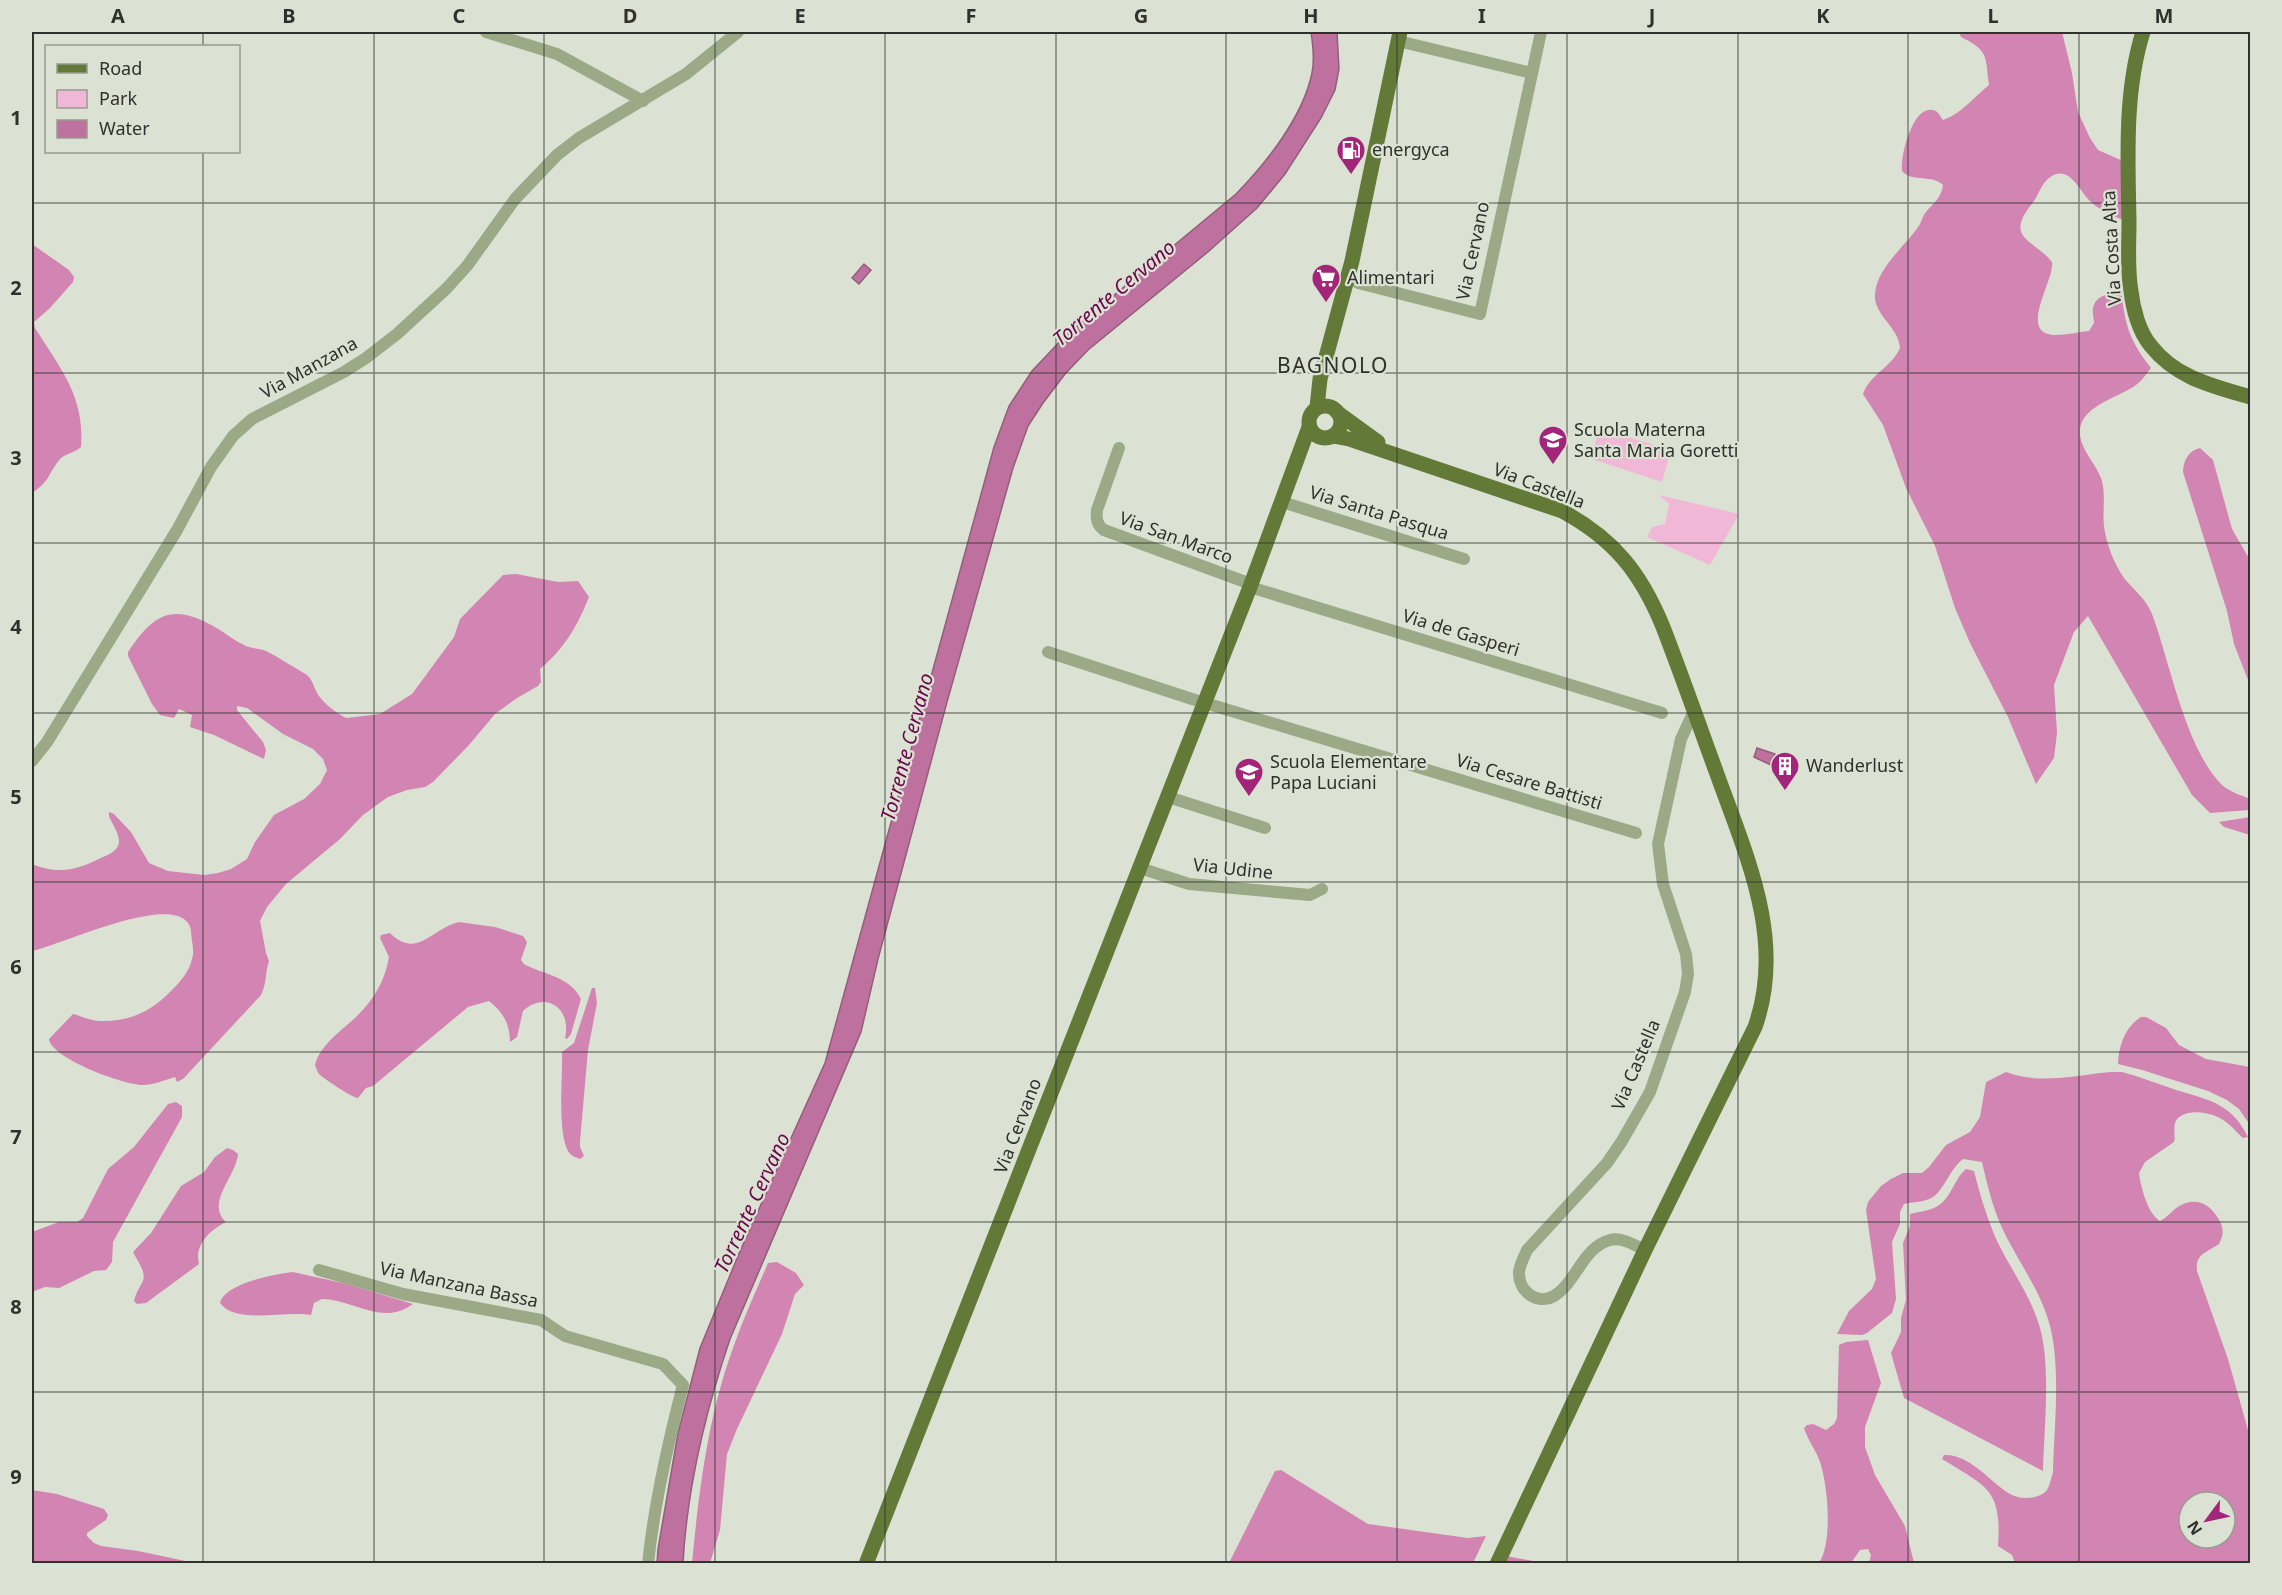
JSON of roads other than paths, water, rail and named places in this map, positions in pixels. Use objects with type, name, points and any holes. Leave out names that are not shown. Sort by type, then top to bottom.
[{"type":"main road","name":"Via Costa Alta","points":[[2143,32],[2132,83],[2128,158],[2130,290],[2136,315],[2150,346],[2175,368],[2189,378],[2250,397]]},
{"type":"main road","points":[[1399,36],[1352,261],[1324,365],[1317,407],[1309,418],[1309,427],[1315,434],[1349,439],[1407,458]]},
{"type":"main road","points":[[1296,464],[1309,444],[1317,439],[1328,437],[1339,428],[1340,418],[1326,386],[1324,365]]},
{"type":"main road","points":[[1317,407],[1326,406],[1337,411],[1372,438],[1407,458]]},
{"type":"main road","name":"Via Cervano","points":[[866,1563],[1251,586],[1309,427]]},
{"type":"main road","name":"Via Castella","points":[[1407,458],[1562,511],[1588,526],[1612,545],[1631,566],[1649,595],[1694,711],[1757,888],[1767,943],[1766,981],[1755,1027],[1645,1250],[1497,1563]]},
{"type":"street","points":[[486,32],[557,54],[643,100]]},
{"type":"street","name":"Via Manzana","points":[[32,761],[54,732],[177,530],[211,467],[233,436],[252,419],[344,372],[397,334],[446,289],[467,266],[515,199],[557,155],[579,138],[686,74],[738,32]]},
{"type":"street","name":"Via Cervano","points":[[1358,283],[1480,314],[1541,32]]},
{"type":"street","points":[[1399,36],[1532,74]]},
{"type":"street","name":"Via San Marco","points":[[1119,448],[1097,510],[1097,521],[1100,527],[1251,586]]},
{"type":"street","name":"Via Santa Pasqua","points":[[1282,502],[1464,559]]},
{"type":"street","name":"Via de Gasperi","points":[[1251,586],[1662,713]]},
{"type":"street","points":[[1048,652],[1205,702]]},
{"type":"street","name":"Via Cesare Battisti","points":[[1205,702],[1636,833]]},
{"type":"street","name":"Via Castella","points":[[1645,1250],[1618,1239],[1608,1240],[1588,1255],[1563,1288],[1553,1296],[1543,1299],[1530,1296],[1521,1284],[1519,1272],[1527,1250],[1607,1163],[1637,1116],[1650,1092],[1685,992],[1688,974],[1686,954],[1663,884],[1658,844],[1681,739],[1694,711]]},
{"type":"street","points":[[1168,797],[1265,828]]},
{"type":"street","name":"Via Udine","points":[[1140,868],[1199,885],[1310,895],[1322,889]]},
{"type":"street","name":"Via Manzana Bassa","points":[[319,1269],[403,1294],[541,1320],[565,1336],[663,1364],[683,1385],[671,1430],[648,1563]]},
{"type":"water","points":[[1311,32],[1337,32],[1339,69],[1335,90],[1321,118],[1285,174],[1257,208],[1209,251],[1088,350],[1065,374],[1028,426],[1013,468],[947,702],[878,959],[861,1032],[730,1339],[713,1393],[693,1478],[683,1563],[657,1563],[678,1433],[700,1348],[740,1251],[825,1063],[994,447],[1009,406],[1032,371],[1066,335],[1236,194],[1271,154],[1301,106],[1307,90],[1313,63]]},
{"type":"water","points":[[864,264],[871,270],[859,284],[852,278]]},
{"type":"water","points":[[1757,748],[1775,754],[1773,766],[1754,757]]},
{"type":"place","name":"energyca","points":[[1351,176]]},
{"type":"place","name":"Alimentari","points":[[1326,304]]},
{"type":"place","name":"Scuola Materna Santa Maria Goretti","points":[[1553,466]]},
{"type":"place","name":"Wanderlust","points":[[1785,792]]},
{"type":"place","name":"Scuola Elementare Papa Luciani","points":[[1249,798]]},
{"type":"district","name":"BAGNOLO","points":[[1333,366]]},
{"type":"water label","name":"Torrente Cervano","points":[[1114,293]]},
{"type":"water label","name":"Torrente Cervano","points":[[907,747]]},
{"type":"water label","name":"Torrente Cervano","points":[[752,1203]]}]
